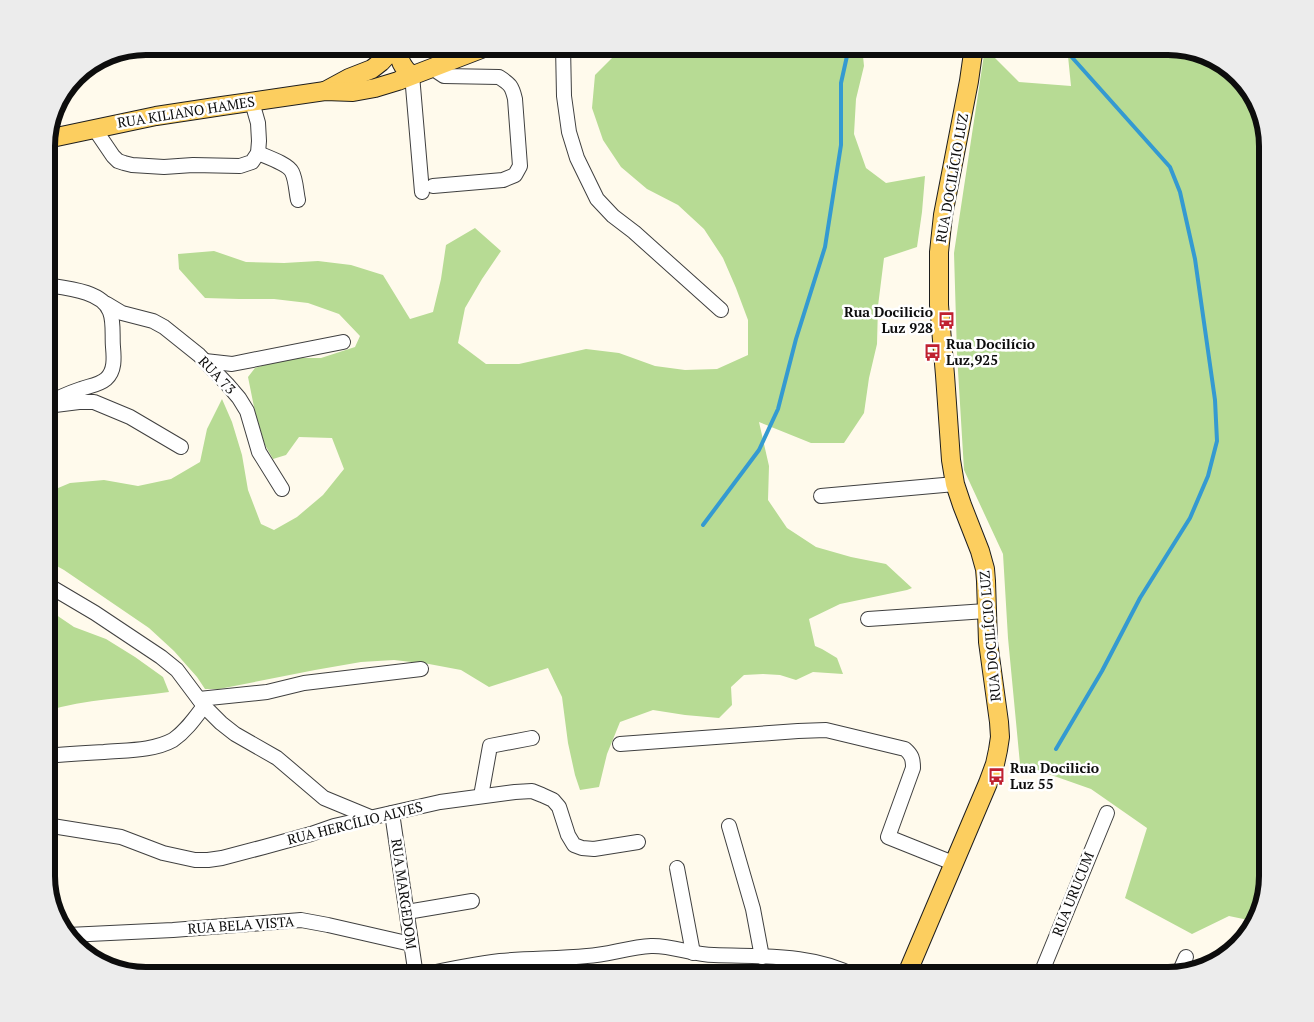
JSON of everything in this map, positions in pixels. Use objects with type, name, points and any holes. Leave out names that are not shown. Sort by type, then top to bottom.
[{"type":"main road","name":"RUA KILIANO HAMES","points":[[325,91],[349,78],[372,69],[388,55]]},
{"type":"main road","points":[[399,55],[403,67],[412,76]]},
{"type":"main road","name":"RUA KILIANO HAMES","points":[[56,136],[156,116],[325,91],[353,92],[375,88],[432,68],[456,55]]},
{"type":"main road","name":"RUA DOCILÍCIO LUZ","points":[[910,967],[988,783],[995,764],[1000,737],[989,661],[985,570],[978,545],[955,484],[951,460],[946,375],[939,304],[939,252],[946,199],[973,55]]},
{"type":"street","points":[[563,55],[564,96],[571,138],[577,158],[597,199],[613,216],[634,232],[721,310]]},
{"type":"street","points":[[412,76],[428,189],[503,180],[515,175],[520,166],[515,99],[512,88],[499,77],[444,76],[432,68]]},
{"type":"street","points":[[94,128],[118,161],[132,165],[164,167],[194,164],[240,166],[252,162],[258,153],[258,123],[252,102]]},
{"type":"street","points":[[258,153],[292,170],[298,200]]},
{"type":"street","name":"RUA 73","points":[[55,286],[89,294],[122,313],[153,320],[183,341],[205,361],[239,398],[247,411],[258,452],[282,489]]},
{"type":"street","points":[[55,400],[102,382],[108,377],[114,362],[111,314],[106,304]]},
{"type":"street","points":[[205,361],[232,364],[343,342]]},
{"type":"street","points":[[55,404],[94,402],[130,417],[181,447]]},
{"type":"street","points":[[820,496],[955,484]]},
{"type":"street","points":[[55,589],[161,656],[177,670],[202,703],[221,723],[277,758],[324,798],[370,817]]},
{"type":"street","points":[[868,620],[986,611]]},
{"type":"street","points":[[55,755],[141,749],[171,741],[184,732],[202,703],[304,682],[421,669]]},
{"type":"street","points":[[620,744],[826,730],[905,749],[913,759],[912,768],[888,837],[953,863]]},
{"type":"street","points":[[481,796],[490,746],[532,738]]},
{"type":"street","name":"RUA HERCÍLIO ALVES","points":[[55,826],[121,837],[162,853],[195,860],[208,860],[311,834],[334,826],[440,802],[532,791],[553,800],[559,807],[568,835],[574,845],[594,849],[638,842]]},
{"type":"street","name":"RUA MARGEDOM","points":[[392,813],[415,967]]},
{"type":"street","name":"RUA URUCUM","points":[[1044,967],[1107,813]]},
{"type":"street","points":[[729,826],[753,908],[762,956]]},
{"type":"street","points":[[678,868],[693,953]]},
{"type":"street","points":[[407,912],[472,901]]},
{"type":"street","name":"RUA BELA VISTA","points":[[77,935],[173,930],[301,920],[411,944]]},
{"type":"street","points":[[474,967],[500,961],[589,956],[651,946],[703,955],[762,956],[810,960],[836,967]]},
{"type":"street","points":[[1182,966],[1186,957]]},
{"type":"green space","points":[[615,55],[863,55],[864,66],[856,99],[854,134],[866,168],[886,183],[925,176],[917,247],[884,258],[878,306],[877,344],[869,378],[864,413],[844,443],[811,443],[759,422],[769,466],[768,500],[787,528],[816,547],[886,564],[912,588],[840,604],[809,619],[815,646],[837,658],[843,674],[813,672],[796,680],[780,675],[744,675],[731,687],[732,705],[719,718],[653,710],[620,722],[607,754],[599,787],[580,790],[568,743],[562,697],[548,668],[489,687],[461,670],[394,660],[361,662],[219,689],[205,689],[174,651],[149,628],[55,565],[55,489],[70,483],[104,480],[138,486],[171,479],[200,462],[207,429],[222,399],[232,422],[242,455],[248,490],[261,524],[274,530],[297,517],[323,495],[344,469],[332,438],[299,437],[286,455],[273,459],[265,445],[255,412],[248,377],[255,368],[288,358],[321,358],[355,347],[360,336],[339,314],[308,303],[274,299],[205,298],[179,269],[178,254],[214,251],[246,262],[284,263],[318,261],[351,265],[383,275],[410,319],[433,312],[441,279],[446,245],[475,228],[501,251],[465,308],[458,343],[486,364],[519,364],[586,349],[619,353],[655,366],[685,370],[717,369],[748,355],[748,320],[723,258],[704,229],[678,205],[647,189],[621,167],[603,140],[592,108],[595,75]]},
{"type":"green space","points":[[984,55],[992,55],[1019,82],[1071,86],[1068,55],[1168,55],[1191,58],[1213,67],[1236,86],[1250,106],[1258,134],[1259,876],[1256,899],[1248,920],[1229,916],[1192,934],[1125,898],[1147,828],[1091,789],[1020,764],[1008,638],[1003,554],[964,470],[957,354],[954,253]]},
{"type":"green space","points":[[55,614],[74,627],[106,639],[135,657],[163,677],[169,692],[92,701],[55,709]]},
{"type":"waterway","points":[[703,525],[759,450],[778,409],[796,339],[825,247],[841,145],[841,83],[847,55]]},
{"type":"waterway","points":[[1056,749],[1102,671],[1140,598],[1190,518],[1208,476],[1217,441],[1215,400],[1195,259],[1180,192],[1170,167],[1070,55]]},
{"type":"place","name":"Rua Docilicio Luz 928","points":[[947,320]]},
{"type":"place","name":"Rua Docilício Luz,925","points":[[932,352]]},
{"type":"place","name":"Rua Docilicio Luz 55","points":[[996,776]]}]
